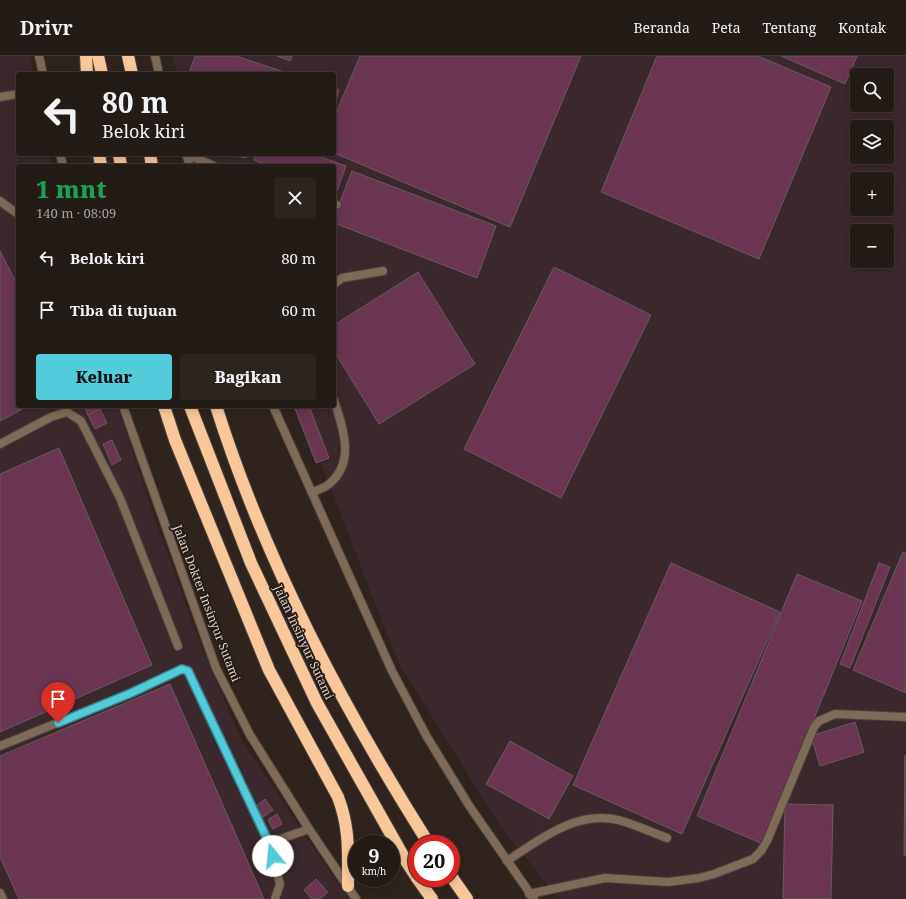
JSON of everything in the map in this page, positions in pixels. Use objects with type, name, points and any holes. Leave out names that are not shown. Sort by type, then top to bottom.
[{"type":"highway","points":[[86,56],[87,72]]},
{"type":"highway","points":[[98,56],[102,72]]},
{"type":"highway","points":[[128,56],[132,72]]},
{"type":"highway","points":[[165,408],[175,440],[270,670],[338,797],[344,813],[348,835]]},
{"type":"highway","name":"Jalan Insinyur Sutami","points":[[191,408],[251,562],[316,703],[408,864]]},
{"type":"highway","name":"Jalan Insinyur Sutami","points":[[217,408],[234,464],[268,547],[333,680],[383,772],[423,835]]},
{"type":"highway","name":"Jalan Insinyur Sutami","points":[[423,887],[432,899]]},
{"type":"highway","points":[[459,887],[467,899]]},
{"type":"street","points":[[39,56],[43,72]]},
{"type":"street","points":[[155,56],[159,72]]},
{"type":"street","points":[[0,97],[16,94]]},
{"type":"street","points":[[191,156],[209,164]]},
{"type":"street","points":[[0,201],[16,213]]},
{"type":"street","points":[[336,282],[342,278],[383,271]]},
{"type":"street","points":[[312,492],[329,485],[342,468],[346,450],[342,425],[336,406]]},
{"type":"street","points":[[0,444],[51,417],[67,412],[72,408]]},
{"type":"street","name":"Jalan Dokter Insinyur Sutami","points":[[124,408],[216,668],[250,735],[309,829],[348,886]]},
{"type":"street","points":[[274,408],[312,492],[321,516],[392,671],[427,737],[470,807],[531,896],[605,878],[668,882],[682,881],[714,874],[744,863],[761,851],[767,841],[814,727],[819,721],[835,714],[906,717]]},
{"type":"street","points":[[67,412],[80,421],[120,498],[178,646]]},
{"type":"street","points":[[0,746],[131,693],[182,669],[188,671],[269,843],[280,884],[275,899]]},
{"type":"street","points":[[507,861],[551,832],[594,818],[617,820],[667,838]]},
{"type":"street","points":[[269,843],[309,829]]},
{"type":"street","name":"Jalan Dokter Insinyur Sutami","points":[[349,887],[356,899]]},
{"type":"street","points":[[0,893],[3,899]]},
{"type":"shaded area","points":[[0,56],[30,56],[33,72],[16,72],[16,156],[50,156],[52,164],[16,164],[16,408],[118,408],[161,536],[201,646],[242,741],[348,899],[0,899]]},
{"type":"shaded area","points":[[172,56],[906,56],[906,899],[559,899],[500,826],[397,660],[300,408],[336,408],[336,164],[209,164],[207,156],[336,156],[336,72],[177,72]]},
{"type":"building","points":[[195,56],[236,56],[284,72],[190,72]]},
{"type":"building","points":[[277,56],[292,56],[290,61]]},
{"type":"building","points":[[360,56],[581,56],[510,227],[336,154],[336,113]]},
{"type":"building","points":[[657,56],[758,56],[831,87],[759,259],[601,192]]},
{"type":"building","points":[[781,56],[857,56],[852,68],[850,68],[850,72],[845,84]]},
{"type":"building","points":[[336,89],[339,90],[336,100]]},
{"type":"building","points":[[235,156],[246,156],[246,158]]},
{"type":"building","points":[[255,156],[318,156],[346,166],[337,191],[336,164],[265,164],[254,160]]},
{"type":"building","points":[[352,171],[496,226],[477,278],[336,224],[336,212]]},
{"type":"building","points":[[0,251],[16,282],[16,408],[24,408],[0,421]]},
{"type":"building","points":[[554,267],[651,315],[561,498],[464,449]]},
{"type":"building","points":[[418,272],[475,364],[379,424],[336,354],[336,324]]},
{"type":"building","points":[[85,408],[100,408],[100,409],[88,415]]},
{"type":"building","points":[[295,408],[310,408],[329,458],[316,463]]},
{"type":"building","points":[[100,409],[107,423],[95,429],[88,415]]},
{"type":"building","points":[[112,440],[121,460],[112,465],[103,444]]},
{"type":"building","points":[[59,448],[152,665],[0,732],[0,474]]},
{"type":"building","points":[[903,552],[906,553],[906,693],[853,670]]},
{"type":"building","points":[[671,563],[780,612],[682,834],[573,785]]},
{"type":"building","points":[[879,563],[890,567],[850,668],[840,664]]},
{"type":"building","points":[[797,574],[862,601],[763,844],[697,816]]},
{"type":"building","points":[[170,684],[264,899],[19,899],[0,857],[0,756]]},
{"type":"building","points":[[855,722],[864,752],[820,766],[811,736]]},
{"type":"building","points":[[510,741],[573,776],[549,819],[486,784]]},
{"type":"building","points":[[905,755],[906,855],[904,855]]},
{"type":"building","points":[[265,799],[273,810],[263,817],[256,806]]},
{"type":"building","points":[[785,804],[833,805],[831,899],[783,899]]},
{"type":"building","points":[[277,814],[282,824],[273,829],[268,820]]},
{"type":"building","points":[[316,879],[328,892],[320,899],[312,899],[304,890]]},
{"type":"route","points":[[58,723],[131,693],[182,669],[188,671],[269,843],[273,856]]}]
